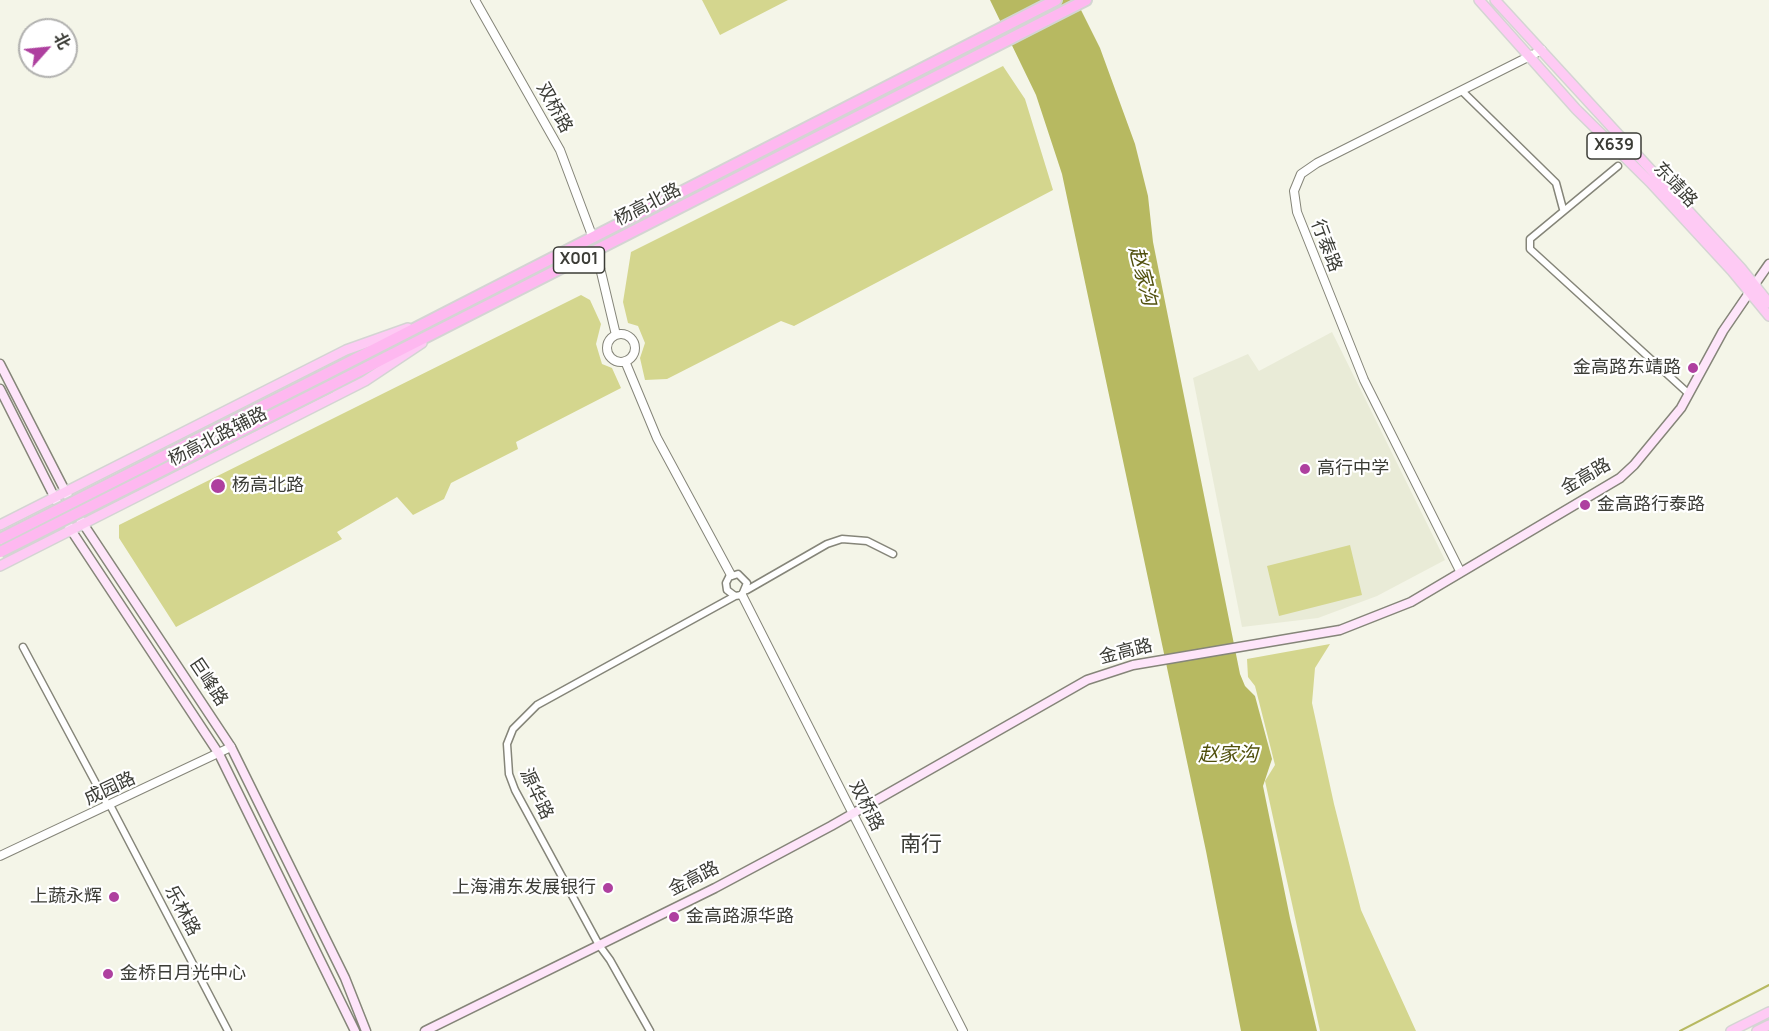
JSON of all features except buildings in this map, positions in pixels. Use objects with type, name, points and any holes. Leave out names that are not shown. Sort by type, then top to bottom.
[{"type":"highway","name":"杨高北路","points":[[0,552],[445,328],[1086,0]]},
{"type":"highway","name":"杨高北路","points":[[0,539],[1054,1]]},
{"type":"main road","name":"X001","points":[[1056,15],[1095,0]]},
{"type":"main road","name":"东靖路","points":[[1479,0],[1528,57],[1650,182],[1769,316]]},
{"type":"main road","name":"东靖路","points":[[1495,0],[1755,284],[1769,303]]},
{"type":"main road","name":"金高路","points":[[1755,284],[1769,264]]},
{"type":"main road","name":"金高路","points":[[425,1031],[716,888],[852,813],[1063,691],[1102,674],[1133,665],[1340,630],[1419,597],[1620,477],[1635,465],[1689,394],[1723,331],[1749,293]]},
{"type":"main road","name":"杨高北路辅路","points":[[0,525],[346,350],[438,316]]},
{"type":"main road","name":"杨高北路辅路","points":[[0,566],[366,381],[445,328]]},
{"type":"main road","name":"巨峰路","points":[[0,364],[83,524],[231,747],[340,968],[366,1031]]},
{"type":"main road","name":"巨峰路","points":[[0,389],[70,530],[219,754],[355,1031]]},
{"type":"main road","points":[[1731,1031],[1769,1012]]},
{"type":"main road","points":[[1757,1031],[1769,1025]]},
{"type":"street","name":"双桥路","points":[[475,0],[560,150],[593,238]]},
{"type":"street","name":"行泰路","points":[[1460,571],[1360,371],[1297,212],[1294,191],[1301,174],[1308,168],[1542,50]]},
{"type":"street","points":[[1462,91],[1556,183],[1563,209]]},
{"type":"street","points":[[1618,166],[1563,209],[1530,239],[1530,249],[1689,394]]},
{"type":"street","points":[[596,251],[616,334]]},
{"type":"street","name":"金高路","points":[[1749,293],[1755,284]]},
{"type":"street","points":[[616,334],[629,336],[634,343],[632,356],[625,361],[616,361],[608,352],[607,343],[616,334]]},
{"type":"street","points":[[625,361],[657,438],[731,575]]},
{"type":"street","name":"源华路","points":[[650,1031],[610,960],[599,945],[515,790],[506,760],[507,744],[513,729],[537,705],[741,594],[827,544],[842,540],[867,541],[893,554]]},
{"type":"street","points":[[738,574],[744,577],[741,594],[729,593],[726,587],[731,575],[738,574]]},
{"type":"street","name":"双桥路","points":[[741,594],[963,1031]]},
{"type":"street","name":"乐林路","points":[[23,647],[228,1031]]},
{"type":"street","name":"成园路","points":[[0,856],[231,747]]},
{"type":"shaded area","name":"高行中学","points":[[1332,332],[1445,560],[1377,596],[1318,618],[1242,627],[1193,378],[1248,354],[1259,371]]},
{"type":"green space","points":[[702,0],[788,0],[720,35]]},
{"type":"green space","points":[[1003,66],[1025,99],[1053,190],[794,326],[781,321],[667,379],[645,380],[640,358],[645,343],[638,326],[628,323],[623,302],[631,252]]},
{"type":"green space","points":[[581,295],[590,300],[601,324],[596,344],[602,364],[612,368],[621,388],[516,442],[518,449],[451,483],[444,499],[413,515],[397,497],[337,532],[342,539],[176,627],[119,538],[119,525]]},
{"type":"green space","points":[[1350,545],[1362,595],[1279,616],[1267,566]]},
{"type":"green space","points":[[1330,644],[1315,668],[1312,703],[1334,804],[1361,910],[1416,1031],[1320,1031],[1265,781],[1275,765],[1255,686],[1248,677],[1247,659]]},
{"type":"water","name":"赵家沟","points":[[990,0],[1076,0],[1100,48],[1135,144],[1148,196],[1153,242],[1240,674],[1245,686],[1255,696],[1272,759],[1263,786],[1290,918],[1317,1031],[1241,1031],[1206,851],[1062,174],[1036,95]]},
{"type":"waterway","points":[[1680,1031],[1769,985]]},
{"type":"place","name":"金高路东靖路","points":[[1693,368]]},
{"type":"place","name":"高行中学","points":[[1305,469]]},
{"type":"place","name":"杨高北路","points":[[218,486]]},
{"type":"place","name":"金高路行泰路","points":[[1585,505]]},
{"type":"place","name":"上海浦东发展银行","points":[[608,888]]},
{"type":"place","name":"上蔬永辉","points":[[114,897]]},
{"type":"place","name":"金高路源华路","points":[[674,917]]},
{"type":"place","name":"金桥日月光中心","points":[[108,974]]},
{"type":"district","name":"南行","points":[[921,845]]}]
